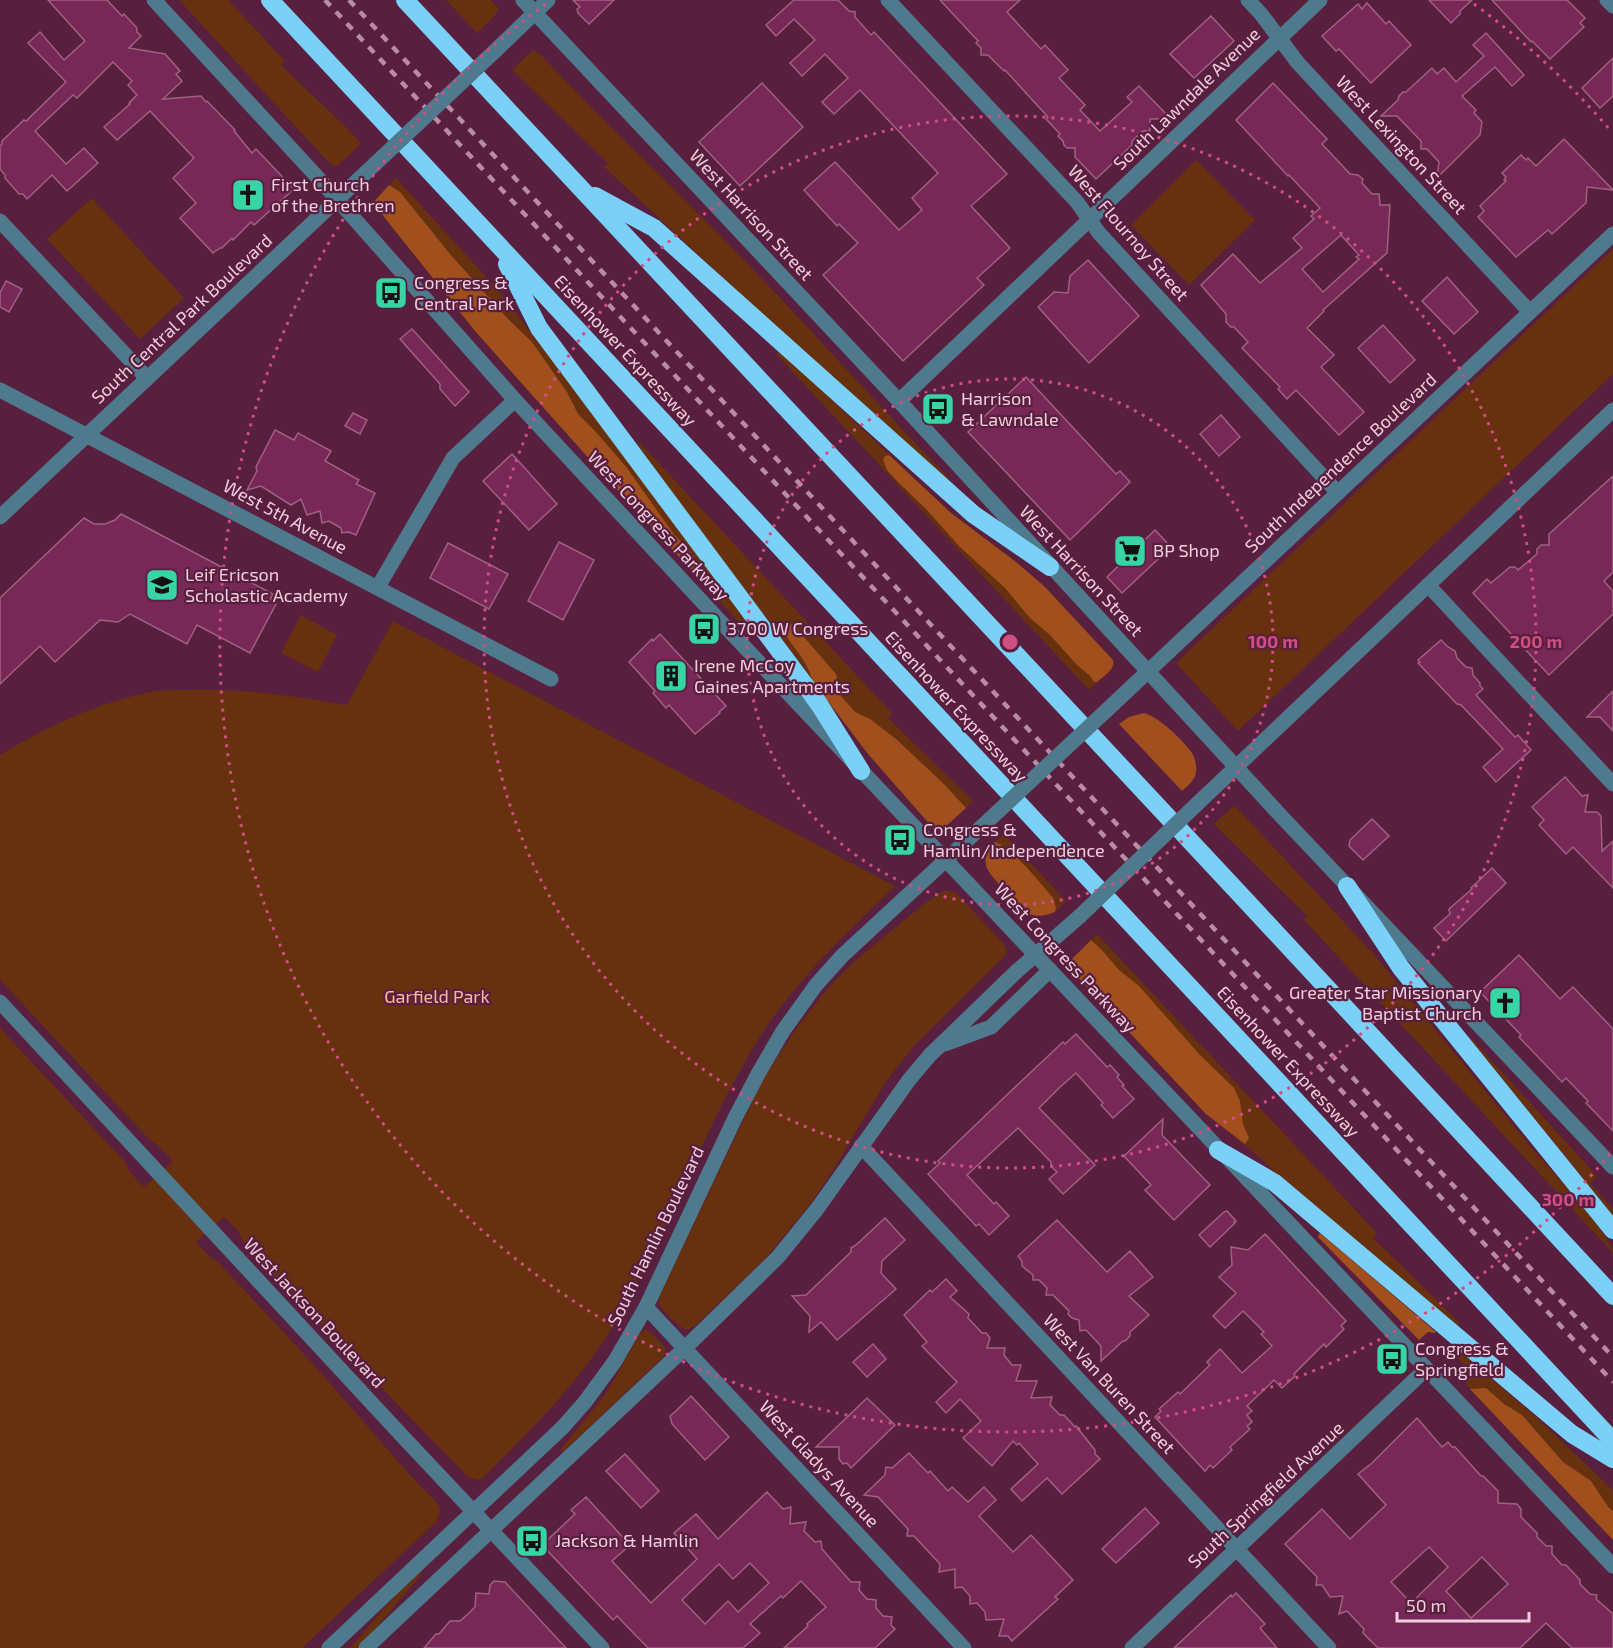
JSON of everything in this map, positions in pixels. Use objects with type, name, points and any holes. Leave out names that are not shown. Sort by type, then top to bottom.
[{"type":"highway","name":"Eisenhower Expressway","points":[[270,0],[1613,1441]]},
{"type":"highway","points":[[405,0],[1613,1296]]},
{"type":"highway","points":[[582,189],[654,228],[973,514],[1050,567]]},
{"type":"highway","points":[[496,244],[539,328],[819,704],[861,771]]},
{"type":"highway","points":[[1347,886],[1401,968],[1613,1230]]},
{"type":"highway","points":[[1218,1150],[1275,1184],[1572,1434],[1613,1459]]},
{"type":"street","name":"West Congress Parkway","points":[[154,0],[338,200],[514,400],[1218,1150],[1613,1566]]},
{"type":"street","name":"West Harrison Street","points":[[523,0],[899,401],[1235,768],[1613,1167]]},
{"type":"street","name":"South Central Park Boulevard","points":[[0,517],[548,0]]},
{"type":"street","name":"West Flournoy Street","points":[[888,0],[1077,202],[1104,238],[1338,492]]},
{"type":"street","name":"West Lexington Street","points":[[1248,0],[1298,63],[1530,312]]},
{"type":"street","name":"South Lawndale Avenue","points":[[899,401],[1320,0]]},
{"type":"street","points":[[1607,0],[1613,6]]},
{"type":"street","points":[[0,220],[147,378]]},
{"type":"street","name":"South Independence Boulevard","points":[[990,819],[1613,234]]},
{"type":"street","name":"West 5th Avenue","points":[[0,390],[551,679]]},
{"type":"street","points":[[378,587],[453,458],[514,400]]},
{"type":"street","points":[[366,1648],[685,1348],[778,1257],[816,1209],[909,1080],[939,1046],[1036,954],[1080,916],[1613,410]]},
{"type":"street","points":[[1428,585],[1613,784]]},
{"type":"street","name":"South Hamlin Boulevard","points":[[329,1648],[563,1426],[585,1402],[615,1361],[646,1306],[735,1118],[783,1031],[816,985],[842,956],[990,819]]},
{"type":"street","points":[[939,1046],[991,1027],[1050,970]]},
{"type":"street","name":"West Jackson Boulevard","points":[[0,1002],[602,1648]]},
{"type":"street","name":"West Van Buren Street","points":[[861,1146],[1329,1648]]},
{"type":"street","name":"West Gladys Avenue","points":[[646,1306],[964,1648]]},
{"type":"street","name":"South Springfield Avenue","points":[[1132,1648],[1426,1369]]},
{"type":"green space","points":[[179,0],[228,0],[285,61],[281,65],[361,144],[338,165],[330,164]]},
{"type":"green space","points":[[446,0],[490,0],[498,8],[498,12],[477,33]]},
{"type":"green space","points":[[533,50],[541,55],[721,236],[949,478],[946,479],[747,300],[604,167],[608,163],[512,70]]},
{"type":"green space","points":[[1196,160],[1255,220],[1189,285],[1131,225]]},
{"type":"green space","points":[[396,178],[499,291],[761,636],[746,630],[475,331],[373,203]]},
{"type":"green space","points":[[92,198],[184,298],[140,339],[47,239]]},
{"type":"green space","points":[[1613,249],[1613,374],[1238,731],[1176,663]]},
{"type":"green space","points":[[780,351],[951,513],[1044,586],[1113,660],[1113,668],[1089,690],[776,354]]},
{"type":"green space","points":[[640,443],[892,713],[888,718],[973,801],[945,827],[933,828],[868,754],[666,484],[638,445]]},
{"type":"green space","points":[[301,615],[337,635],[318,672],[281,653]]},
{"type":"green space","name":"Garfield Park","points":[[393,621],[895,886],[816,965],[765,1029],[732,1085],[655,1249],[607,1336],[557,1401],[482,1479],[468,1477],[334,1339],[242,1240],[239,1232],[224,1217],[196,1242],[218,1262],[315,1366],[438,1504],[440,1511],[437,1521],[302,1648],[0,1648],[0,1028],[126,1163],[129,1171],[144,1187],[173,1161],[147,1137],[0,980],[0,755],[75,716],[115,701],[156,691],[248,691],[347,705]]},
{"type":"green space","points":[[1232,807],[1236,807],[1372,952],[1531,1147],[1581,1204],[1600,1229],[1613,1253],[1304,920],[1307,916],[1214,824]]},
{"type":"green space","points":[[1004,834],[1066,901],[1055,912],[1041,916],[1032,915],[1024,910],[990,874],[986,866],[988,849]]},
{"type":"green space","points":[[945,890],[955,892],[1004,944],[1007,954],[915,1045],[887,1080],[811,1203],[765,1259],[695,1326],[686,1330],[663,1310],[659,1297],[764,1077],[798,1026],[828,988],[856,960],[924,904]]},
{"type":"green space","points":[[1097,934],[1377,1233],[1373,1238],[1460,1323],[1455,1327],[1275,1173],[1263,1160],[1206,1114],[1068,967],[1070,961]]},
{"type":"green space","points":[[1471,1040],[1597,1176],[1590,1183],[1613,1209],[1613,1215]]},
{"type":"green space","points":[[645,1329],[665,1347],[665,1355],[563,1452],[561,1449],[605,1395]]},
{"type":"green space","points":[[1462,1354],[1534,1415],[1613,1490],[1613,1540],[1465,1383],[1461,1376],[1466,1368],[1458,1358]]},
{"type":"green space","points":[[419,1573],[421,1575],[364,1642],[357,1648],[350,1648],[395,1596]]},
{"type":"shaded area","points":[[389,185],[400,192],[450,254],[508,319],[532,342],[567,392],[578,414],[627,468],[673,533],[695,559],[695,568],[692,571],[475,331],[373,203]]},
{"type":"shaded area","points":[[889,455],[951,513],[1044,586],[1113,660],[1108,672],[1094,682],[1050,635],[1030,618],[1005,588],[960,547],[887,470],[883,460]]},
{"type":"shaded area","points":[[788,622],[796,628],[836,674],[841,696],[855,712],[870,719],[896,739],[966,808],[945,827],[933,828],[868,754],[812,680],[803,659],[781,627]]},
{"type":"shaded area","points":[[1144,713],[1157,719],[1170,730],[1193,755],[1196,765],[1195,775],[1191,783],[1182,791],[1119,724],[1129,717]]},
{"type":"shaded area","points":[[994,842],[1009,850],[1034,875],[1053,898],[1055,912],[1032,915],[1000,886],[986,864],[987,854]]},
{"type":"shaded area","points":[[1091,940],[1119,970],[1139,986],[1200,1055],[1234,1088],[1240,1101],[1243,1124],[1249,1138],[1245,1144],[1206,1114],[1068,967],[1070,961]]},
{"type":"shaded area","points":[[1320,1233],[1436,1332],[1428,1332],[1419,1340],[1318,1237]]},
{"type":"shaded area","points":[[1486,1388],[1504,1404],[1522,1415],[1563,1462],[1591,1481],[1613,1511],[1613,1540],[1470,1389]]},
{"type":"building","points":[[48,0],[107,0],[122,16],[124,14],[141,36],[129,48],[165,54],[180,71],[176,74],[182,81],[163,99],[201,96],[235,130],[252,153],[256,149],[294,189],[254,225],[251,222],[233,240],[232,238],[213,253],[180,218],[196,203],[173,178],[194,158],[150,111],[117,140],[104,127],[137,95],[128,85],[132,81],[113,62],[77,98],[73,95],[35,131],[66,164],[84,148],[98,163],[67,191],[52,175],[27,199],[23,194],[19,194],[0,169],[2,141],[66,82],[28,43],[40,32],[64,60],[85,41]]},
{"type":"building","points":[[573,0],[614,0],[589,24],[578,13],[577,9],[580,7]]},
{"type":"building","points":[[794,0],[838,0],[849,11],[855,12],[855,17],[871,35],[874,32],[1007,174],[971,206],[1010,248],[977,278],[984,285],[903,361],[823,275],[858,243],[839,224],[837,226],[804,190],[835,162],[899,230],[922,210],[912,198],[938,173],[860,90],[834,114],[822,102],[848,78],[825,54],[802,76],[790,63],[815,40],[794,19],[776,36],[766,25]]},
{"type":"building","points":[[940,0],[1020,0],[1007,12],[1041,49],[1045,45],[1068,70],[1059,78],[1085,105],[1080,110],[1100,131],[1132,102],[1127,97],[1139,86],[1171,119],[1150,119],[1150,131],[1143,131],[1132,141],[1132,145],[1096,179],[1075,157],[1075,148],[1067,148],[1064,145],[1058,136],[1060,134],[1046,119],[1048,117],[1005,70],[988,55],[981,55],[981,48],[976,43],[978,41]]},
{"type":"building","points":[[1429,0],[1472,0],[1451,23]]},
{"type":"building","points":[[1492,0],[1567,0],[1585,18],[1580,23],[1584,27],[1550,59]]},
{"type":"building","points":[[1367,3],[1386,24],[1389,21],[1411,45],[1371,83],[1339,49],[1336,51],[1322,36],[1358,4],[1362,9]]},
{"type":"building","points":[[1211,16],[1234,41],[1194,78],[1170,54]]},
{"type":"building","points":[[1486,33],[1524,75],[1512,86],[1495,67],[1462,96],[1476,110],[1474,113],[1482,122],[1480,135],[1437,178],[1439,162],[1427,149],[1421,149],[1421,141],[1397,116],[1381,116],[1403,92],[1406,92],[1432,68],[1437,74],[1444,68],[1456,82],[1484,56],[1473,45]]},
{"type":"building","points":[[1613,58],[1613,96],[1600,108],[1582,88]]},
{"type":"building","points":[[762,83],[803,127],[740,186],[699,142]]},
{"type":"building","points":[[1273,83],[1327,139],[1322,144],[1350,174],[1358,175],[1363,179],[1362,183],[1372,194],[1379,194],[1380,205],[1390,205],[1387,253],[1323,310],[1307,328],[1334,355],[1321,367],[1364,412],[1339,435],[1296,390],[1287,399],[1278,389],[1280,387],[1242,348],[1248,342],[1226,322],[1226,314],[1201,285],[1233,254],[1260,283],[1302,248],[1293,238],[1314,219],[1311,216],[1320,208],[1236,120]],"holes":[[[1341,235],[1359,255],[1356,257],[1359,259],[1323,292],[1302,269]]]},
{"type":"building","points":[[1564,139],[1613,190],[1587,187],[1586,203],[1552,234],[1548,230],[1516,257],[1478,217],[1484,211],[1480,206],[1506,181],[1502,173],[1521,155],[1536,166]]},
{"type":"building","points":[[1088,260],[1139,316],[1089,363],[1038,307],[1054,292],[1068,293],[1070,276]]},
{"type":"building","points":[[1447,277],[1478,312],[1454,334],[1422,301]]},
{"type":"building","points":[[6,281],[22,289],[9,312],[0,307],[0,293]]},
{"type":"building","points":[[1383,325],[1415,360],[1390,383],[1358,348]]},
{"type":"building","points":[[412,329],[469,392],[455,406],[440,389],[440,384],[400,339]]},
{"type":"building","points":[[1026,377],[1116,474],[1120,471],[1130,482],[1070,540],[968,432]]},
{"type":"building","points":[[353,413],[367,420],[360,434],[345,426]]},
{"type":"building","points":[[1221,415],[1240,437],[1219,456],[1200,434]]},
{"type":"building","points":[[275,430],[294,440],[298,433],[331,451],[325,461],[359,480],[356,484],[375,493],[356,535],[349,532],[342,533],[341,528],[329,521],[322,523],[320,511],[307,515],[301,499],[291,505],[261,486],[247,490]]},
{"type":"building","points":[[512,454],[557,504],[529,530],[483,481]]},
{"type":"building","points":[[1613,476],[1613,572],[1604,581],[1613,591],[1613,614],[1549,675],[1473,593],[1487,579],[1491,583],[1510,567],[1518,570],[1537,554],[1537,549],[1541,545],[1549,545],[1549,534]]},
{"type":"building","points":[[121,514],[273,594],[270,600],[276,604],[250,653],[197,625],[187,644],[130,614],[118,622],[100,620],[55,662],[40,646],[0,684],[0,598],[84,518],[94,524],[105,524],[115,520]]},
{"type":"building","points":[[1155,530],[1171,547],[1122,593],[1107,577]]},
{"type":"building","points":[[559,542],[594,560],[563,620],[528,601]]},
{"type":"building","points":[[448,543],[508,574],[489,609],[430,578]]},
{"type":"building","name":"Irene McCoy Gaines Apartments","points":[[660,634],[726,706],[695,734],[669,705],[666,708],[653,693],[655,691],[629,662]]},
{"type":"building","points":[[1441,640],[1455,651],[1457,658],[1466,667],[1472,668],[1473,675],[1483,689],[1476,695],[1515,737],[1518,735],[1531,750],[1496,782],[1483,767],[1503,749],[1418,663],[1420,662],[1418,660]]},
{"type":"building","points":[[1613,691],[1613,731],[1600,717],[1587,717]]},
{"type":"building","points":[[1565,777],[1582,796],[1588,795],[1585,812],[1597,812],[1601,816],[1602,851],[1613,841],[1613,888],[1573,847],[1566,854],[1539,825],[1544,820],[1532,807]]},
{"type":"building","points":[[1372,819],[1389,836],[1363,860],[1349,846],[1350,840]]},
{"type":"building","points":[[1492,868],[1506,883],[1446,941],[1434,928],[1450,914],[1449,909]]},
{"type":"building","points":[[1519,955],[1560,999],[1573,987],[1613,1029],[1613,1131],[1566,1078],[1562,1082],[1480,992]]},
{"type":"building","points":[[1076,1034],[1107,1067],[1110,1065],[1119,1075],[1117,1077],[1124,1085],[1122,1086],[1134,1099],[1113,1118],[1101,1105],[1103,1103],[1076,1073],[1059,1088],[1039,1108],[1095,1165],[1063,1194],[1049,1179],[1057,1172],[1051,1166],[1051,1162],[1018,1128],[967,1175],[994,1204],[996,1202],[1009,1216],[989,1235],[979,1224],[976,1226],[928,1174],[940,1163],[938,1161],[1012,1090],[1063,1042],[1065,1044]]},
{"type":"building","points":[[1163,1119],[1162,1135],[1210,1185],[1174,1220],[1145,1190],[1151,1185],[1124,1156]]},
{"type":"building","points":[[1227,1211],[1236,1221],[1210,1247],[1199,1235]]},
{"type":"building","points":[[885,1218],[905,1240],[882,1261],[881,1273],[896,1289],[837,1340],[821,1322],[809,1332],[810,1316],[792,1296],[806,1295],[851,1252],[851,1248]]},
{"type":"building","points":[[1057,1220],[1107,1272],[1130,1251],[1153,1277],[1129,1296],[1149,1315],[1130,1332],[1130,1336],[1125,1341],[1101,1361],[1101,1346],[1086,1330],[1080,1331],[1079,1320],[1072,1318],[1068,1314],[1069,1311],[1053,1295],[1046,1295],[1047,1288],[1039,1280],[1033,1280],[1033,1275],[1022,1266],[1022,1261],[1018,1256]]},
{"type":"building","points":[[1265,1234],[1346,1321],[1341,1326],[1344,1329],[1326,1347],[1324,1344],[1282,1388],[1274,1380],[1247,1406],[1252,1411],[1247,1415],[1252,1422],[1247,1426],[1250,1429],[1230,1447],[1232,1450],[1213,1468],[1210,1465],[1205,1471],[1155,1417],[1161,1411],[1159,1409],[1178,1392],[1180,1394],[1210,1365],[1207,1362],[1220,1349],[1242,1373],[1272,1346],[1261,1334],[1264,1332],[1243,1311],[1225,1328],[1213,1316],[1236,1293],[1219,1277],[1232,1265],[1231,1247],[1248,1250]]},
{"type":"building","points":[[946,1279],[957,1291],[950,1297],[969,1314],[968,1318],[982,1333],[986,1333],[990,1338],[987,1348],[1005,1348],[1004,1355],[1012,1365],[1021,1365],[1016,1381],[1037,1381],[1031,1398],[1052,1397],[1050,1405],[1076,1426],[1100,1459],[1062,1494],[1047,1478],[1022,1501],[1011,1489],[1038,1464],[1019,1443],[1017,1445],[1013,1441],[992,1466],[963,1438],[981,1421],[960,1399],[946,1413],[936,1402],[957,1382],[922,1346],[927,1342],[904,1315],[930,1290],[932,1292]]},
{"type":"building","points":[[873,1344],[886,1359],[867,1377],[853,1362]]},
{"type":"building","points":[[691,1396],[729,1437],[705,1460],[672,1424],[670,1416]]},
{"type":"building","points":[[867,1398],[895,1425],[851,1468],[839,1459],[839,1447],[816,1447]]},
{"type":"building","points":[[1417,1418],[1442,1447],[1448,1442],[1455,1447],[1498,1491],[1498,1503],[1517,1504],[1521,1509],[1521,1517],[1537,1533],[1537,1537],[1546,1546],[1552,1546],[1552,1554],[1562,1565],[1566,1565],[1590,1594],[1597,1595],[1596,1599],[1613,1614],[1613,1648],[1572,1648],[1546,1623],[1520,1648],[1378,1648],[1363,1633],[1364,1629],[1347,1611],[1339,1614],[1343,1596],[1330,1597],[1322,1585],[1316,1585],[1317,1577],[1285,1544],[1322,1509],[1350,1539],[1386,1505],[1358,1474]],"holes":[[[1429,1547],[1448,1567],[1411,1603],[1391,1582]],[[1482,1557],[1508,1584],[1471,1618],[1446,1591]]]},
{"type":"building","points":[[909,1453],[948,1491],[952,1487],[968,1502],[984,1487],[996,1500],[979,1516],[1013,1552],[1031,1535],[1073,1580],[1055,1597],[1058,1599],[1012,1641],[1008,1636],[999,1636],[1004,1619],[986,1620],[985,1612],[977,1603],[970,1604],[970,1596],[962,1587],[955,1588],[955,1569],[939,1572],[940,1564],[914,1536],[907,1536],[908,1529],[878,1497],[864,1495],[885,1475],[886,1467],[892,1468]]},
{"type":"building","points":[[625,1454],[659,1491],[641,1508],[606,1471]]},
{"type":"building","points":[[767,1492],[783,1509],[791,1507],[790,1524],[806,1522],[804,1531],[815,1542],[821,1541],[822,1549],[851,1582],[860,1582],[859,1590],[867,1599],[876,1600],[876,1608],[883,1616],[892,1617],[891,1625],[895,1629],[875,1648],[784,1648],[826,1607],[801,1581],[750,1624],[760,1633],[743,1648],[648,1648],[617,1616],[613,1620],[542,1545],[575,1514],[571,1510],[586,1497],[630,1545],[612,1561],[651,1603],[697,1559],[674,1533],[696,1514],[718,1539]],"holes":[[[750,1563],[769,1583],[738,1612],[728,1601],[705,1624],[682,1600],[719,1564],[733,1579]]]},
{"type":"building","points":[[1145,1508],[1159,1523],[1116,1563],[1102,1549]]},
{"type":"building","points":[[494,1581],[505,1582],[566,1648],[424,1648],[450,1621],[460,1621],[475,1607],[476,1593],[489,1594],[490,1585]]},
{"type":"building","points":[[1236,1593],[1265,1624],[1260,1628],[1277,1648],[1174,1648],[1231,1595],[1232,1597]]},
{"type":"railway","points":[[325,0],[1613,1382]]},
{"type":"railway","points":[[349,0],[1613,1357]]},
{"type":"place","name":"First Church of the Brethren","points":[[248,195]]},
{"type":"place","name":"Congress & Central Park","points":[[391,293]]},
{"type":"place","name":"Harrison & Lawndale","points":[[938,409]]},
{"type":"place","name":"BP Shop","points":[[1130,551]]},
{"type":"place","name":"Leif Ericson Scholastic Academy","points":[[162,585]]},
{"type":"place","name":"3700 W Congress","points":[[704,629]]},
{"type":"place","name":"Irene McCoy Gaines Apartments","points":[[671,676]]},
{"type":"place","name":"Congress & Hamlin/Independence","points":[[900,840]]},
{"type":"place","name":"Greater Star Missionary Baptist Church","points":[[1505,1003]]},
{"type":"place","name":"Congress & Springfield","points":[[1392,1359]]},
{"type":"place","name":"Jackson & Hamlin","points":[[532,1541]]}]
